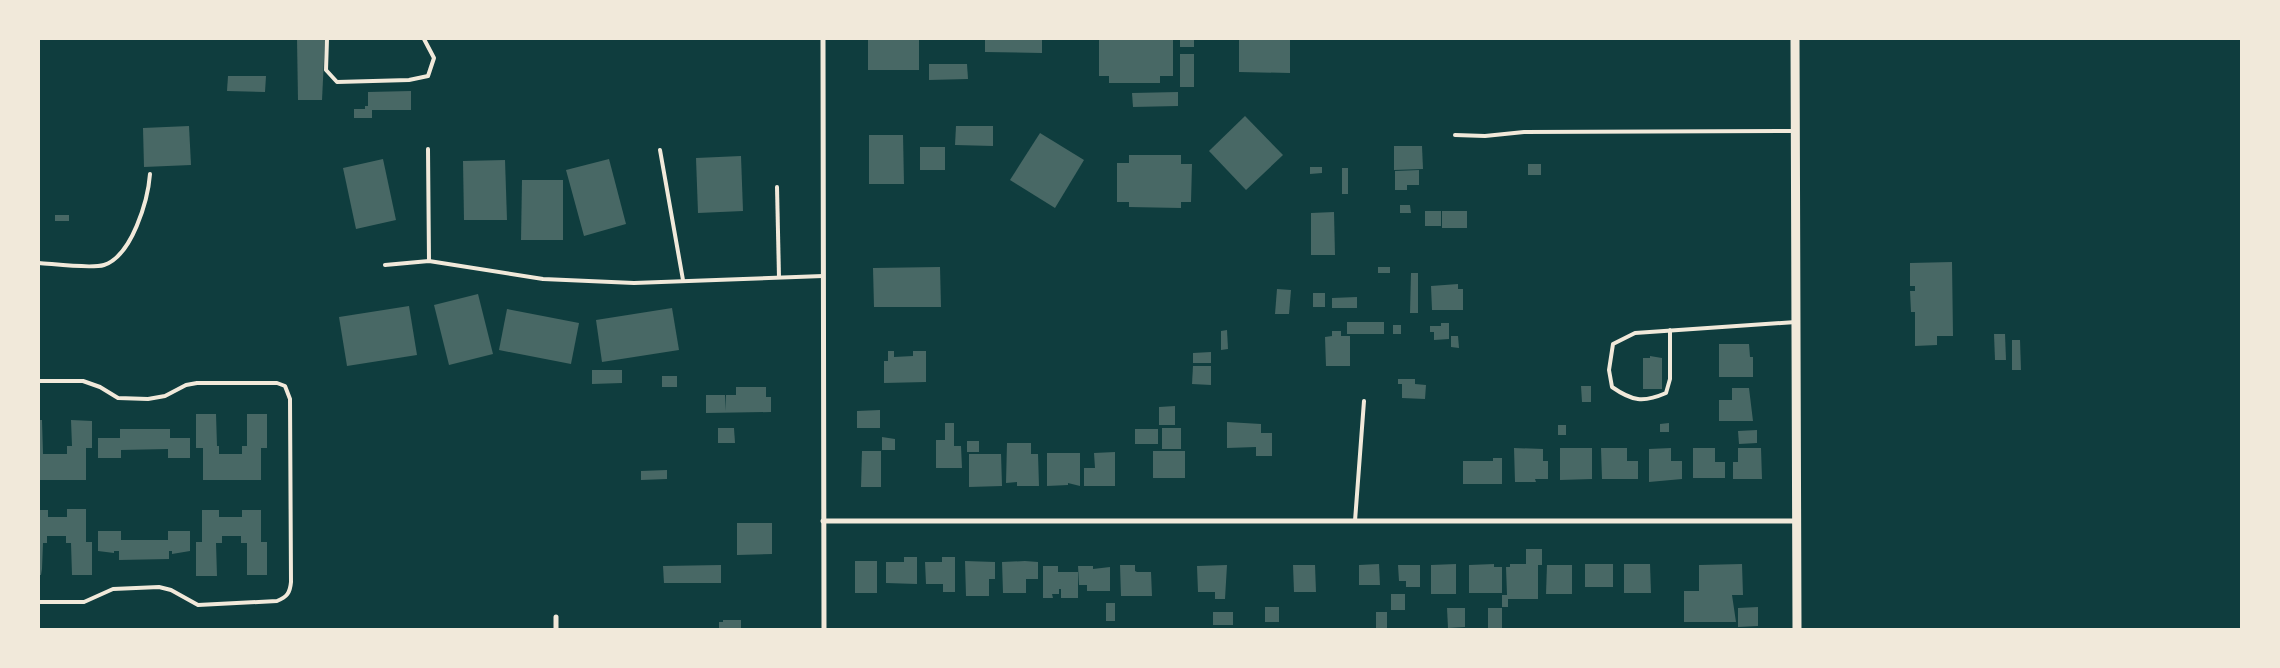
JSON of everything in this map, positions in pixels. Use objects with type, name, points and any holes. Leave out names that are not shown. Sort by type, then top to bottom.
[{"type":"street","points":[[823,39],[824,629]]},
{"type":"street","points":[[1795,39],[1797,629]]},
{"type":"street","points":[[824,521],[1797,521]]},
{"type":"street","points":[[556,617],[556,629]]},
{"type":"lane","points":[[327,39],[326,70],[337,82],[409,80],[428,76],[434,58],[424,39]]},
{"type":"lane","points":[[1455,135],[1484,136],[1534,132],[1795,131]]},
{"type":"lane","points":[[428,149],[429,261]]},
{"type":"lane","points":[[660,150],[683,280]]},
{"type":"lane","points":[[39,263],[101,266],[115,261],[133,235],[149,192],[150,174]]},
{"type":"lane","points":[[777,187],[779,277]]},
{"type":"lane","points":[[385,265],[429,261],[543,279],[634,283],[823,276]]},
{"type":"lane","points":[[1670,330],[1670,378],[1666,393],[1650,400],[1627,397],[1612,387],[1609,370],[1612,344],[1635,333],[1670,330],[1796,322]]},
{"type":"lane","points":[[39,381],[83,381],[100,387],[118,398],[165,396],[186,385],[197,383],[277,383],[285,386],[290,399],[291,582],[290,591],[286,597],[277,601],[198,605],[171,590],[159,587],[113,589],[84,602],[39,602]]},
{"type":"lane","points":[[1355,521],[1364,401]]},
{"type":"building","points":[[297,39],[325,39],[322,100],[298,100]]},
{"type":"building","points":[[868,39],[919,39],[919,70],[868,70]]},
{"type":"building","points":[[985,39],[1042,39],[1042,53],[985,52]]},
{"type":"building","points":[[1099,39],[1173,39],[1173,76],[1160,76],[1160,83],[1109,83],[1109,76],[1099,76]]},
{"type":"building","points":[[1180,39],[1194,39],[1194,47],[1180,47]]},
{"type":"building","points":[[1239,39],[1290,39],[1290,73],[1239,72]]},
{"type":"building","points":[[1180,54],[1194,54],[1194,87],[1180,87]]},
{"type":"building","points":[[929,64],[967,64],[968,79],[929,80]]},
{"type":"building","points":[[228,76],[266,76],[265,92],[227,91]]},
{"type":"building","points":[[411,91],[411,110],[372,110],[372,118],[354,118],[354,109],[365,109],[365,106],[368,106],[368,92]]},
{"type":"building","points":[[1178,92],[1178,106],[1133,107],[1132,93]]},
{"type":"building","points":[[1245,116],[1283,155],[1246,190],[1209,151]]},
{"type":"building","points":[[189,126],[191,165],[144,167],[143,128]]},
{"type":"building","points":[[956,126],[993,126],[993,146],[955,145]]},
{"type":"building","points":[[1040,133],[1084,160],[1055,208],[1010,180]]},
{"type":"building","points":[[869,135],[903,135],[904,184],[869,184]]},
{"type":"building","points":[[1394,146],[1422,146],[1423,169],[1394,170]]},
{"type":"building","points":[[920,147],[945,147],[945,170],[920,170]]},
{"type":"building","points":[[1129,155],[1181,155],[1181,164],[1192,164],[1191,202],[1181,202],[1181,208],[1129,207],[1129,202],[1117,202],[1117,163],[1129,163]]},
{"type":"building","points":[[741,156],[743,211],[698,213],[696,158]]},
{"type":"building","points":[[383,159],[396,220],[356,229],[343,168]]},
{"type":"building","points":[[609,159],[626,224],[584,236],[566,170]]},
{"type":"building","points":[[505,160],[507,220],[464,220],[463,161]]},
{"type":"building","points":[[1528,164],[1541,164],[1541,175],[1528,175]]},
{"type":"building","points":[[1310,167],[1322,167],[1322,173],[1310,174]]},
{"type":"building","points":[[1342,168],[1348,168],[1348,194],[1342,194]]},
{"type":"building","points":[[1419,170],[1419,185],[1407,185],[1407,190],[1395,190],[1395,171]]},
{"type":"building","points":[[522,180],[563,180],[563,240],[521,240]]},
{"type":"building","points":[[1400,205],[1410,205],[1411,213],[1400,213]]},
{"type":"building","points":[[1425,211],[1441,211],[1441,226],[1425,226]]},
{"type":"building","points":[[1442,211],[1467,211],[1467,228],[1442,228]]},
{"type":"building","points":[[1334,212],[1335,255],[1311,255],[1311,213]]},
{"type":"building","points":[[55,215],[69,215],[69,221],[55,221]]},
{"type":"building","points":[[1952,262],[1953,336],[1937,336],[1937,345],[1915,346],[1915,312],[1911,312],[1910,291],[1915,291],[1915,286],[1910,286],[1910,263]]},
{"type":"building","points":[[940,267],[941,307],[874,307],[873,268]]},
{"type":"building","points":[[1378,267],[1390,267],[1390,273],[1378,273]]},
{"type":"building","points":[[1411,273],[1418,273],[1418,313],[1410,313]]},
{"type":"building","points":[[1458,284],[1458,289],[1463,289],[1463,310],[1432,310],[1431,286]]},
{"type":"building","points":[[1277,289],[1291,290],[1289,314],[1275,314]]},
{"type":"building","points":[[1313,293],[1325,293],[1325,307],[1313,307]]},
{"type":"building","points":[[478,294],[493,354],[449,365],[434,305]]},
{"type":"building","points":[[1357,297],[1357,308],[1332,308],[1332,298]]},
{"type":"building","points":[[409,306],[417,355],[347,366],[339,317]]},
{"type":"building","points":[[672,308],[679,350],[602,362],[596,320]]},
{"type":"building","points":[[507,309],[579,323],[571,364],[499,350]]},
{"type":"building","points":[[1347,322],[1384,322],[1384,334],[1347,334]]},
{"type":"building","points":[[1441,323],[1449,323],[1449,339],[1434,340],[1434,332],[1430,332],[1430,326],[1441,326]]},
{"type":"building","points":[[1393,325],[1401,325],[1401,334],[1393,334]]},
{"type":"building","points":[[1227,330],[1228,349],[1221,350],[1221,331]]},
{"type":"building","points":[[1332,331],[1341,331],[1341,336],[1350,336],[1350,366],[1326,366],[1325,337],[1332,336]]},
{"type":"building","points":[[1994,334],[2005,334],[2006,360],[1995,360]]},
{"type":"building","points":[[1451,336],[1458,336],[1459,348],[1451,347]]},
{"type":"building","points":[[2012,340],[2020,340],[2021,370],[2012,370]]},
{"type":"building","points":[[1719,344],[1749,344],[1750,357],[1753,357],[1753,377],[1719,377]]},
{"type":"building","points":[[888,351],[894,351],[894,357],[913,356],[913,351],[926,351],[926,382],[884,383],[884,361],[888,361]]},
{"type":"building","points":[[1211,352],[1211,363],[1193,363],[1193,353]]},
{"type":"building","points":[[1650,356],[1662,358],[1662,389],[1643,389],[1643,358],[1650,358]]},
{"type":"building","points":[[1193,366],[1211,366],[1211,385],[1192,384]]},
{"type":"building","points":[[592,370],[622,370],[622,383],[592,384]]},
{"type":"building","points":[[662,376],[677,376],[677,387],[662,387]]},
{"type":"building","points":[[1398,379],[1415,379],[1415,384],[1426,385],[1425,399],[1402,398],[1402,384],[1398,384]]},
{"type":"building","points":[[1581,386],[1591,386],[1591,402],[1582,402]]},
{"type":"building","points":[[736,387],[766,387],[766,397],[771,397],[771,412],[706,413],[706,395],[725,395],[726,411],[726,395],[736,395]]},
{"type":"building","points":[[1732,388],[1749,388],[1753,421],[1719,421],[1719,400],[1732,400]]},
{"type":"building","points":[[1175,406],[1175,425],[1159,425],[1159,407]]},
{"type":"building","points":[[880,410],[880,428],[857,428],[857,411]]},
{"type":"building","points":[[196,414],[216,414],[219,454],[242,454],[242,446],[247,446],[247,414],[267,414],[267,448],[261,448],[261,480],[203,480],[203,448],[196,448]]},
{"type":"building","points":[[39,420],[42,420],[43,454],[67,454],[67,446],[72,446],[71,420],[92,421],[92,448],[86,448],[86,480],[39,480]]},
{"type":"building","points":[[1227,422],[1261,424],[1261,433],[1272,433],[1272,456],[1256,456],[1256,447],[1227,448]]},
{"type":"building","points":[[945,423],[954,423],[954,446],[961,446],[962,468],[936,468],[936,440],[945,440]]},
{"type":"building","points":[[1669,423],[1669,432],[1660,432],[1660,424]]},
{"type":"building","points":[[1558,425],[1566,425],[1566,435],[1558,435]]},
{"type":"building","points":[[718,428],[734,428],[735,443],[718,443]]},
{"type":"building","points":[[1162,428],[1181,428],[1181,449],[1162,449]]},
{"type":"building","points":[[120,429],[170,429],[170,438],[190,438],[190,458],[168,458],[168,449],[121,450],[121,458],[98,458],[98,438],[120,438]]},
{"type":"building","points":[[1135,429],[1158,429],[1158,444],[1135,444]]},
{"type":"building","points":[[1757,430],[1757,443],[1739,444],[1738,431]]},
{"type":"building","points":[[882,437],[895,439],[895,450],[882,450]]},
{"type":"building","points":[[967,441],[979,441],[979,452],[967,452]]},
{"type":"building","points":[[1007,443],[1031,443],[1031,454],[1038,454],[1039,486],[1017,486],[1017,482],[1006,483]]},
{"type":"building","points":[[1514,448],[1543,449],[1543,461],[1548,461],[1548,479],[1535,479],[1536,482],[1515,482]]},
{"type":"building","points":[[1560,448],[1592,448],[1592,479],[1560,480]]},
{"type":"building","points":[[1601,448],[1627,448],[1627,461],[1638,461],[1638,479],[1602,479]]},
{"type":"building","points":[[1671,448],[1671,461],[1682,461],[1682,479],[1649,482],[1649,449]]},
{"type":"building","points":[[1693,448],[1715,448],[1715,462],[1725,462],[1725,478],[1693,478]]},
{"type":"building","points":[[1738,448],[1761,448],[1762,479],[1733,479],[1733,462],[1738,462]]},
{"type":"building","points":[[862,451],[881,451],[881,487],[861,487]]},
{"type":"building","points":[[1153,451],[1185,451],[1185,478],[1153,478]]},
{"type":"building","points":[[1115,452],[1115,486],[1084,486],[1084,468],[1095,468],[1094,453]]},
{"type":"building","points":[[1047,453],[1080,453],[1080,486],[1068,483],[1068,485],[1047,486]]},
{"type":"building","points":[[969,454],[1001,454],[1002,486],[969,487]]},
{"type":"building","points":[[1493,458],[1502,458],[1502,484],[1463,484],[1463,461],[1493,461]]},
{"type":"building","points":[[667,470],[667,479],[641,480],[641,471]]},
{"type":"building","points":[[67,509],[86,509],[86,542],[92,542],[92,575],[72,575],[71,543],[66,543],[66,536],[47,536],[47,543],[43,543],[42,569],[41,575],[39,575],[39,510],[48,510],[48,517],[67,517]]},
{"type":"building","points":[[202,510],[219,510],[219,517],[242,517],[242,510],[261,510],[261,542],[267,542],[267,575],[247,575],[247,543],[241,543],[241,536],[222,536],[222,543],[216,543],[217,576],[196,576],[196,542],[202,542]]},
{"type":"building","points":[[737,523],[772,523],[772,554],[737,555]]},
{"type":"building","points":[[98,531],[121,531],[121,540],[168,540],[168,531],[190,531],[190,551],[172,554],[172,551],[169,551],[169,559],[119,560],[119,551],[114,551],[114,553],[98,551]]},
{"type":"building","points":[[1526,549],[1542,549],[1542,565],[1538,565],[1538,599],[1508,599],[1508,607],[1502,607],[1502,595],[1507,595],[1506,567],[1510,567],[1510,564],[1526,564]]},
{"type":"building","points":[[904,557],[917,557],[917,584],[886,583],[886,562],[904,562]]},
{"type":"building","points":[[942,557],[955,557],[955,592],[943,592],[943,584],[926,584],[925,562],[942,562]]},
{"type":"building","points":[[855,561],[877,561],[877,593],[855,593]]},
{"type":"building","points":[[965,561],[995,562],[995,579],[989,579],[989,596],[966,596]]},
{"type":"building","points":[[1002,562],[1038,562],[1038,579],[1026,579],[1026,593],[1003,593]]},
{"type":"building","points":[[1379,564],[1380,585],[1359,585],[1359,565]]},
{"type":"building","points":[[1456,564],[1456,594],[1431,594],[1431,565]]},
{"type":"building","points":[[1494,564],[1494,567],[1502,567],[1502,593],[1469,593],[1469,565]]},
{"type":"building","points":[[1585,564],[1613,564],[1613,587],[1585,587]]},
{"type":"building","points":[[1624,564],[1650,564],[1651,593],[1624,593]]},
{"type":"building","points":[[1742,564],[1743,595],[1732,595],[1736,622],[1684,622],[1684,591],[1699,591],[1699,565]]},
{"type":"building","points":[[721,565],[721,583],[664,583],[663,566]]},
{"type":"building","points":[[1120,565],[1135,565],[1135,571],[1137,572],[1151,572],[1152,596],[1121,596]]},
{"type":"building","points":[[1227,565],[1225,599],[1215,599],[1215,592],[1198,592],[1197,566]]},
{"type":"building","points":[[1293,565],[1315,565],[1316,592],[1294,592]]},
{"type":"building","points":[[1398,565],[1420,565],[1420,587],[1406,587],[1406,581],[1399,581]]},
{"type":"building","points":[[1547,565],[1572,565],[1572,594],[1546,594]]},
{"type":"building","points":[[1043,566],[1058,566],[1058,572],[1078,572],[1078,598],[1061,598],[1061,589],[1059,589],[1059,594],[1052,594],[1053,598],[1043,598]]},
{"type":"building","points":[[1078,566],[1093,566],[1093,569],[1110,567],[1110,591],[1087,591],[1087,585],[1079,585]]},
{"type":"building","points":[[1391,594],[1405,594],[1405,610],[1391,610]]},
{"type":"building","points":[[1106,603],[1115,603],[1115,621],[1106,621]]},
{"type":"building","points":[[1265,607],[1279,607],[1279,622],[1265,622]]},
{"type":"building","points":[[1758,607],[1758,626],[1738,627],[1738,608]]},
{"type":"building","points":[[1447,608],[1465,608],[1465,627],[1448,628]]},
{"type":"building","points":[[1488,608],[1502,608],[1502,629],[1488,629]]},
{"type":"building","points":[[1213,612],[1233,612],[1233,625],[1213,625]]},
{"type":"building","points":[[1376,612],[1387,612],[1387,629],[1376,629]]},
{"type":"building","points":[[723,620],[741,620],[741,629],[719,629],[719,622],[723,622]]}]
